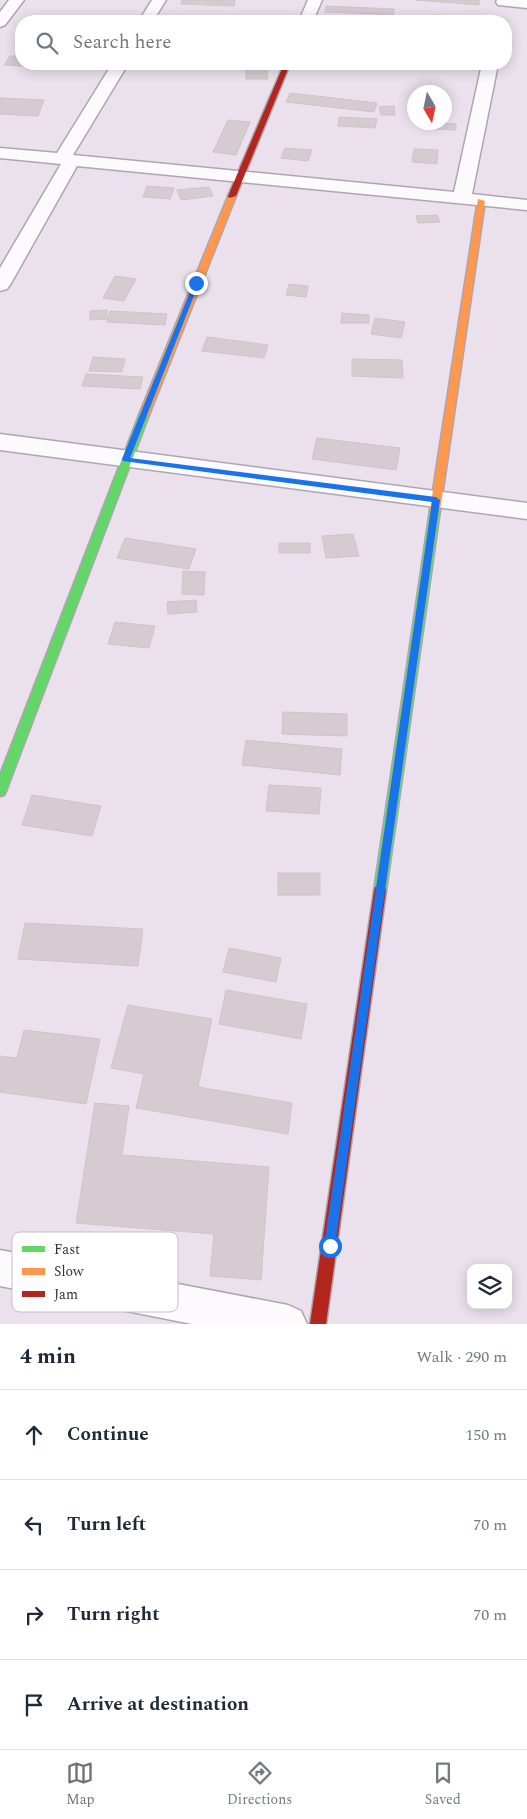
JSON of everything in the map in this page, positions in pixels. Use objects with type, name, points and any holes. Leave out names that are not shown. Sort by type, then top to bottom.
[{"type":"street","points":[[0,22],[17,0]]},
{"type":"street","points":[[150,15],[159,0]]},
{"type":"street","points":[[309,15],[315,0]]},
{"type":"street","points":[[503,4],[527,4]]},
{"type":"street","points":[[0,285],[117,70]]},
{"type":"street","points":[[0,791],[126,459],[239,177],[284,70]]},
{"type":"street","points":[[462,199],[489,70]]},
{"type":"street","points":[[0,153],[527,205]]},
{"type":"street","points":[[318,1324],[436,500],[481,201]]},
{"type":"street","points":[[0,442],[527,511]]},
{"type":"street","points":[[178,1303],[288,1324]]},
{"type":"building","points":[[182,0],[235,0],[234,6],[181,4]]},
{"type":"building","points":[[416,0],[479,0],[479,5]]},
{"type":"building","points":[[326,6],[394,9],[393,15],[325,12]]},
{"type":"building","points":[[10,56],[15,56],[15,66],[4,65]]},
{"type":"building","points":[[246,70],[267,70],[268,79],[246,79]]},
{"type":"building","points":[[290,93],[377,103],[374,112],[286,102]]},
{"type":"building","points":[[0,98],[44,100],[38,116],[0,114]]},
{"type":"building","points":[[394,106],[395,115],[381,115],[379,107]]},
{"type":"building","points":[[339,117],[377,119],[375,128],[338,126]]},
{"type":"building","points":[[228,120],[250,122],[236,155],[213,152]]},
{"type":"building","points":[[452,124],[456,124],[456,130],[452,130]]},
{"type":"building","points":[[285,148],[312,150],[308,161],[281,158]]},
{"type":"building","points":[[414,149],[438,150],[437,164],[412,162]]},
{"type":"building","points":[[147,186],[174,188],[170,199],[143,197]]},
{"type":"building","points":[[209,187],[213,196],[181,200],[177,190]]},
{"type":"building","points":[[437,215],[440,222],[418,223],[416,216]]},
{"type":"building","points":[[115,276],[136,279],[124,301],[103,298]]},
{"type":"building","points":[[289,284],[308,286],[306,297],[286,295]]},
{"type":"building","points":[[107,310],[107,319],[90,320],[90,311]]},
{"type":"building","points":[[110,311],[167,314],[165,325],[107,322]]},
{"type":"building","points":[[342,313],[369,315],[369,323],[341,323]]},
{"type":"building","points":[[375,318],[405,322],[401,338],[371,334]]},
{"type":"building","points":[[207,337],[268,345],[264,358],[202,351]]},
{"type":"building","points":[[93,357],[125,359],[122,372],[89,371]]},
{"type":"building","points":[[352,359],[402,360],[403,378],[352,376]]},
{"type":"building","points":[[86,374],[143,377],[140,389],[82,386]]},
{"type":"building","points":[[317,438],[400,448],[396,470],[312,459]]},
{"type":"building","points":[[353,534],[359,556],[326,558],[322,536]]},
{"type":"building","points":[[125,538],[196,549],[189,569],[117,558]]},
{"type":"building","points":[[279,543],[310,543],[310,553],[279,553]]},
{"type":"building","points":[[183,571],[205,572],[204,595],[182,594]]},
{"type":"building","points":[[196,600],[197,612],[168,614],[167,602]]},
{"type":"building","points":[[115,622],[155,626],[149,648],[108,644]]},
{"type":"building","points":[[283,712],[347,714],[347,736],[282,734]]},
{"type":"building","points":[[246,740],[342,749],[340,775],[242,765]]},
{"type":"building","points":[[269,785],[321,788],[319,814],[266,811]]},
{"type":"building","points":[[32,795],[101,806],[92,836],[22,825]]},
{"type":"building","points":[[278,873],[320,873],[320,895],[278,895]]},
{"type":"building","points":[[25,923],[143,929],[138,966],[18,959]]},
{"type":"building","points":[[229,948],[281,958],[276,982],[223,972]]},
{"type":"building","points":[[226,990],[307,1004],[301,1039],[219,1024]]},
{"type":"building","points":[[128,1005],[212,1019],[198,1087],[292,1103],[288,1134],[136,1108],[144,1074],[111,1068]]},
{"type":"building","points":[[24,1030],[100,1039],[86,1104],[0,1092],[0,1056],[17,1058]]},
{"type":"building","points":[[95,1103],[129,1106],[122,1155],[269,1167],[261,1280],[210,1276],[214,1234],[76,1223]]},
{"type":"traffic: fast","points":[[0,791],[144,415]]},
{"type":"traffic: fast","points":[[380,891],[435,510]]},
{"type":"traffic: slow","points":[[144,415],[232,196]]},
{"type":"traffic: slow","points":[[435,510],[481,201]]},
{"type":"traffic: jam","points":[[232,196],[284,70]]},
{"type":"traffic: jam","points":[[318,1324],[380,891]]},
{"type":"route","points":[[196,283],[126,459],[436,500],[330,1246]]}]
